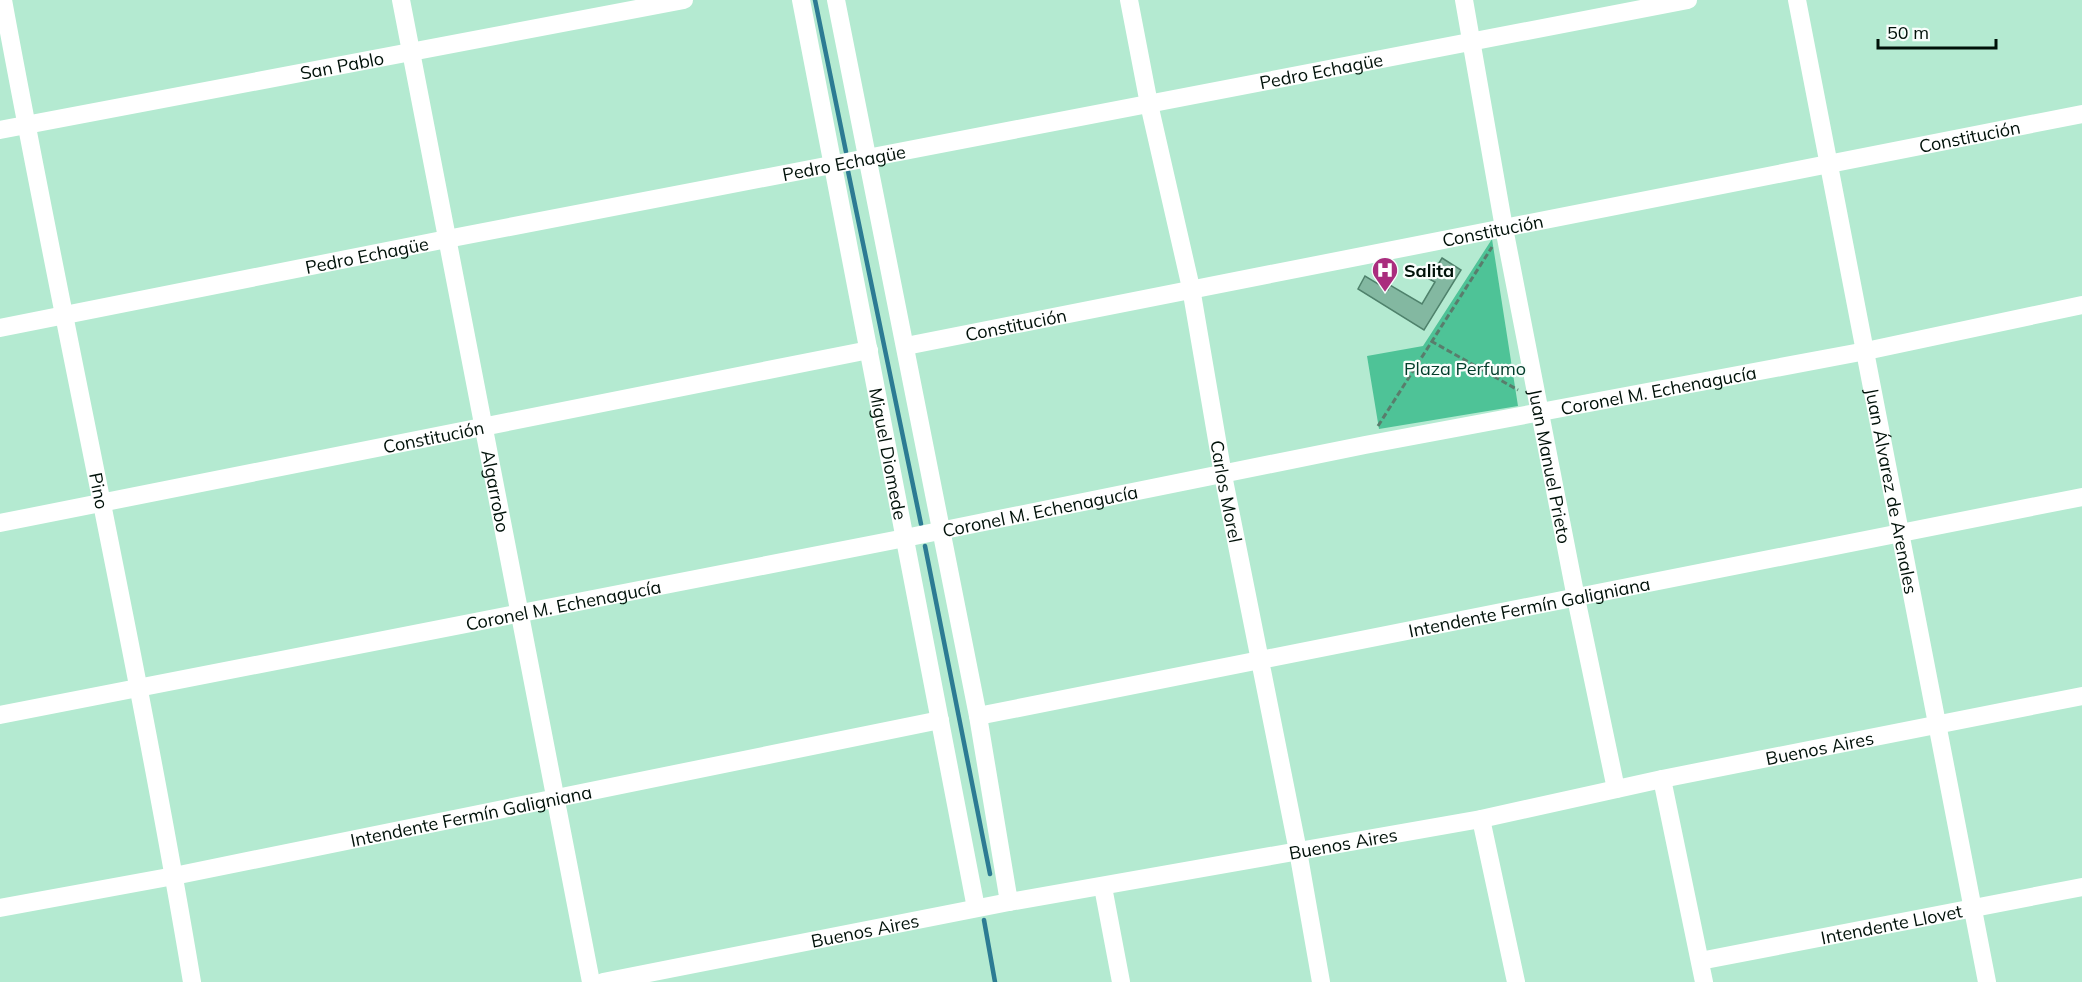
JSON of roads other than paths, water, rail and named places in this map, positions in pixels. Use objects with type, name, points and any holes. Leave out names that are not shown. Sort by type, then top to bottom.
[{"type":"street","name":"Pino","points":[[3,0],[25,124],[138,687],[192,982]]},
{"type":"street","name":"Algarrobo","points":[[401,0],[486,428],[591,982]]},
{"type":"street","name":"San Pablo","points":[[0,130],[684,0]]},
{"type":"street","name":"Miguel Diomede","points":[[801,0],[976,908]]},
{"type":"street","name":"Miguel Diomede","points":[[836,0],[978,716],[1009,902]]},
{"type":"street","name":"Carlos Morel","points":[[1130,0],[1149,104],[1191,288],[1223,475],[1298,851],[1321,982]]},
{"type":"street","name":"Juan Manuel Prieto","points":[[1464,0],[1504,228],[1576,598],[1616,789]]},
{"type":"street","name":"Pedro Echagüe","points":[[0,328],[447,239],[1688,0]]},
{"type":"street","name":"Juan Álvarez de Arenales","points":[[1797,0],[1902,532],[1936,723],[1987,982]]},
{"type":"street","name":"Constitución","points":[[906,346],[1829,162],[2082,114]]},
{"type":"street","name":"Coronel M. Echenagucía","points":[[0,715],[1223,475],[1540,407],[1866,351],[2082,305]]},
{"type":"street","name":"Constitución","points":[[0,523],[869,350]]},
{"type":"street","name":"Intendente Fermín Galigniana","points":[[978,716],[2082,497]]},
{"type":"street","name":"Buenos Aires","points":[[603,982],[976,908],[1481,819],[1662,779],[1936,723],[2082,696]]},
{"type":"street","name":"Intendente Fermín Galigniana","points":[[0,908],[174,876],[940,720]]},
{"type":"street","points":[[1662,779],[1704,982]]},
{"type":"street","points":[[1481,819],[1515,982]]},
{"type":"street","points":[[1103,887],[1121,982]]},
{"type":"street","name":"Intendente Llovet","points":[[1700,961],[1973,910],[2082,887]]},
{"type":"waterway","points":[[815,0],[846,152]]},
{"type":"waterway","points":[[848,171],[921,524]]},
{"type":"waterway","points":[[925,546],[990,874]]},
{"type":"waterway","points":[[984,920],[995,982]]},
{"type":"place","name":"Salita","points":[[1385,293]]},
{"type":"park label","name":"Plaza Perfumo","points":[[1465,368]]}]
